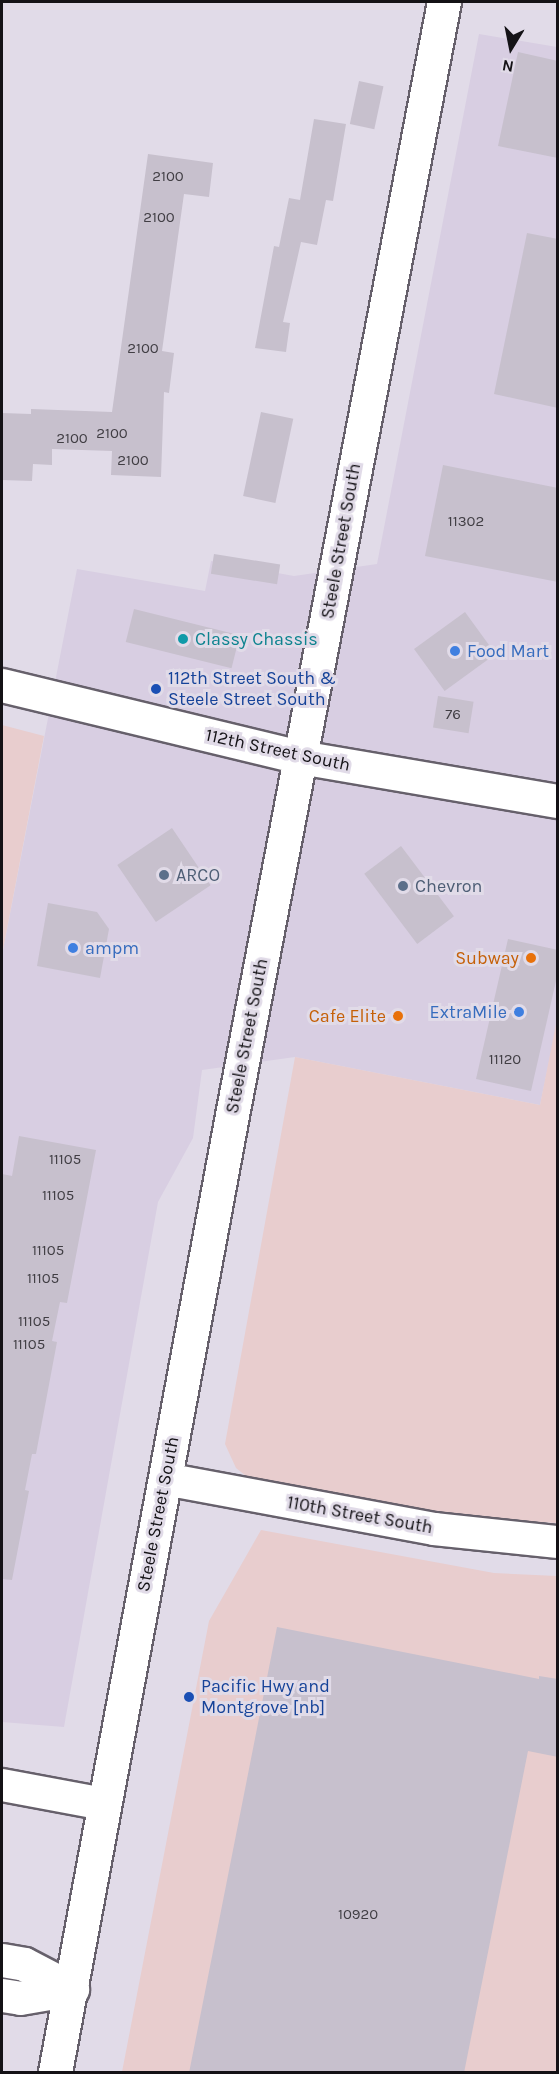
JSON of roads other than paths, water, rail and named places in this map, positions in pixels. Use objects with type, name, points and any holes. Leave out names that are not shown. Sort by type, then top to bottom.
[{"type":"main road","name":"Steele Street South","points":[[55,2073],[300,757],[444,2]]},
{"type":"main road","name":"112th Street South","points":[[2,684],[300,757],[558,801]]},
{"type":"main road","points":[[2,1960],[24,1964],[72,1989]]},
{"type":"main road","points":[[2,1995],[20,1998],[72,1989]]},
{"type":"street","name":"110th Street South","points":[[165,1479],[434,1529],[558,1542]]},
{"type":"street","points":[[2,1785],[104,1804]]},
{"type":"place","name":"Classy Chassis","points":[[183,639]]},
{"type":"place","name":"Food Mart","points":[[455,651]]},
{"type":"place","name":"112th Street South & Steele Street South","points":[[156,689]]},
{"type":"place","name":"ARCO","points":[[164,875]]},
{"type":"place","name":"Chevron","points":[[403,886]]},
{"type":"place","name":"ampm","points":[[73,948]]},
{"type":"place","name":"Subway","points":[[531,958]]},
{"type":"place","name":"ExtraMile","points":[[519,1012]]},
{"type":"place","name":"Cafe Elite","points":[[398,1016]]},
{"type":"place","name":"Pacific Hwy and Montgrove [nb]","points":[[189,1697]]}]
